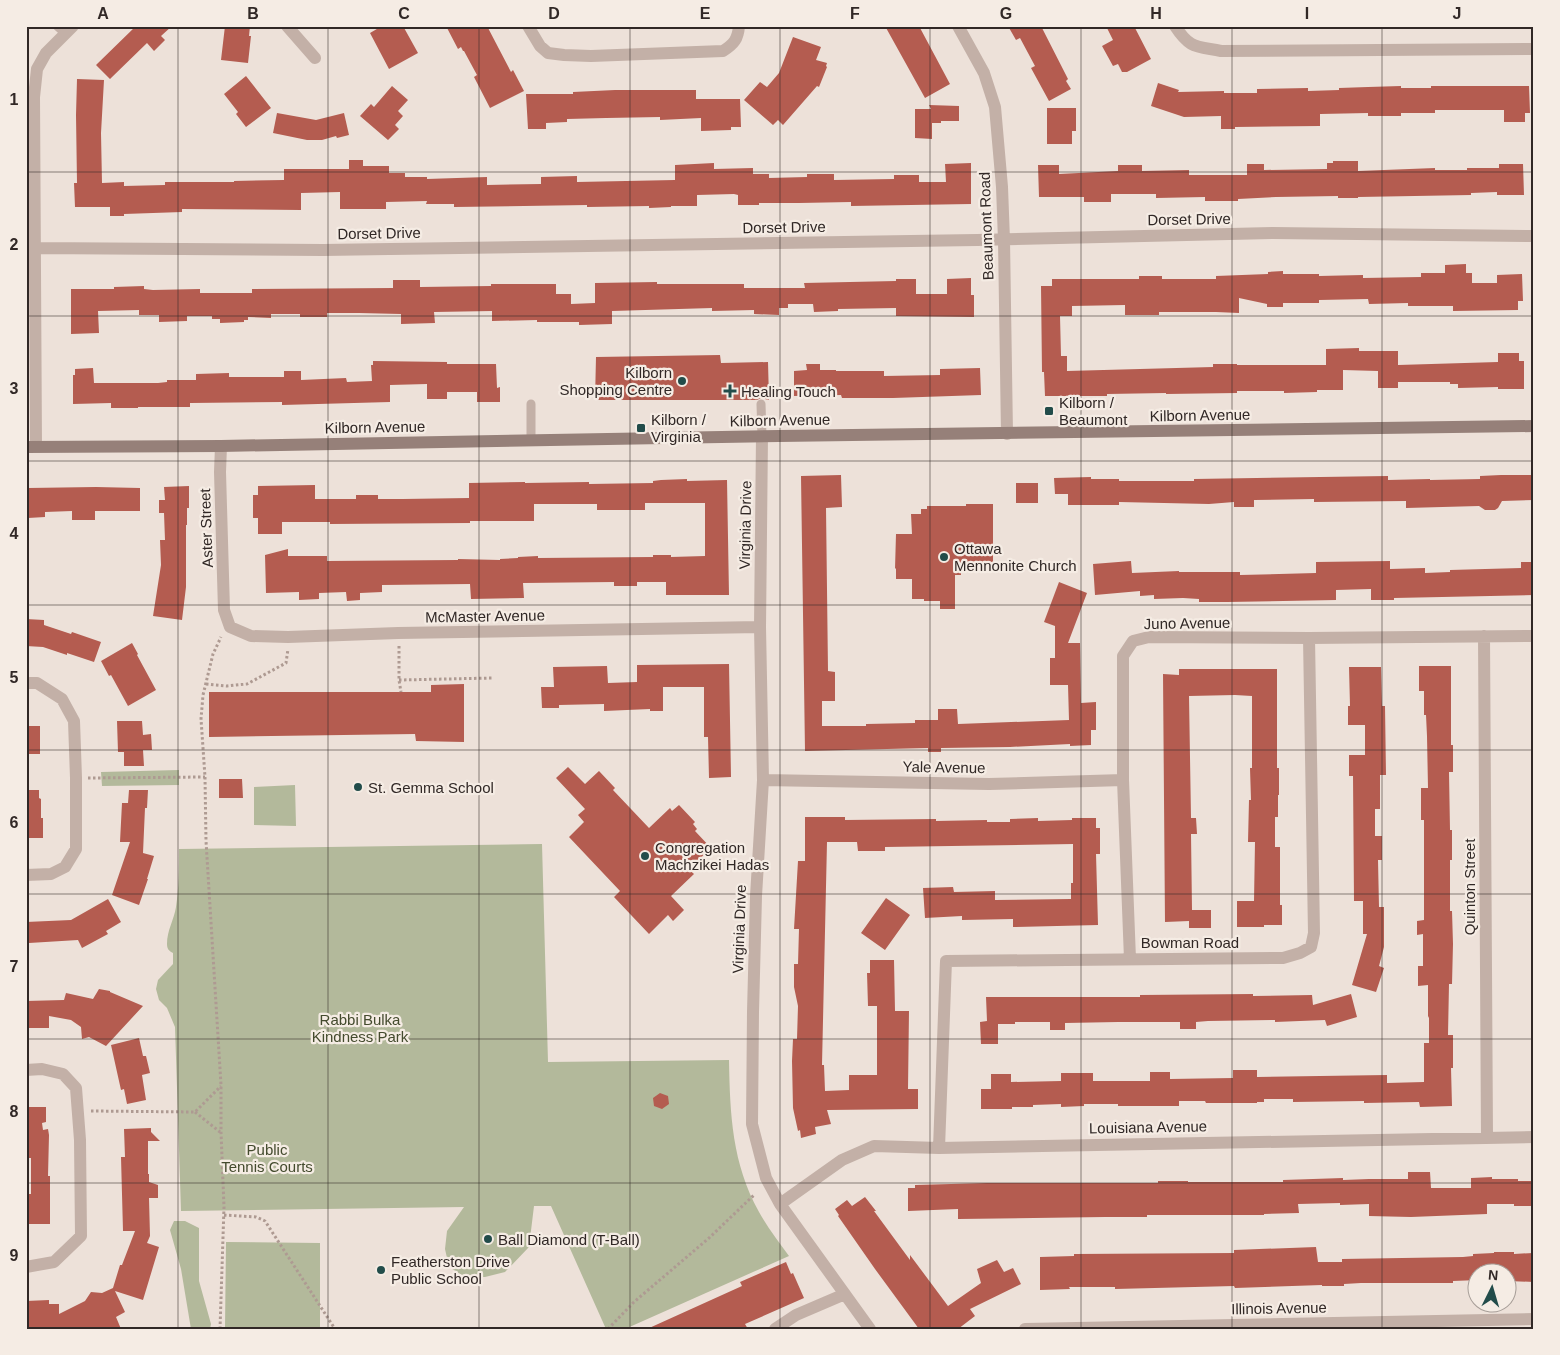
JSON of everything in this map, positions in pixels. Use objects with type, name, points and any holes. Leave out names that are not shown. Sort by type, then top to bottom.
[{"type":"street","points":[[286,26],[315,58]]},
{"type":"street","points":[[528,26],[540,46],[548,53],[591,56],[724,51],[734,45],[739,26]]},
{"type":"street","name":"Beaumont Road","points":[[958,26],[984,73],[995,107],[1002,187],[1004,240],[1007,434]]},
{"type":"street","points":[[1175,26],[1184,40],[1193,46],[1221,51],[1534,49]]},
{"type":"street","points":[[31,446],[35,248],[34,97],[37,69],[46,53],[65,29]]},
{"type":"street","name":"Dorset Drive","points":[[35,248],[323,250],[1004,240],[1272,233],[1534,236]]},
{"type":"street","name":"Kilborn Avenue","points":[[31,446],[221,446],[762,436],[1534,426]]},
{"type":"street","name":"Virginia Drive","points":[[762,436],[760,628],[763,780],[756,896],[752,1124],[766,1178],[780,1204],[870,1329]]},
{"type":"street","name":"Aster Street","points":[[221,446],[224,610],[230,627]]},
{"type":"street","name":"McMaster Avenue","points":[[230,627],[250,636],[288,637],[398,633],[760,628]]},
{"type":"street","name":"Quinton Street","points":[[1484,636],[1487,1137]]},
{"type":"street","name":"Juno Avenue","points":[[1130,959],[1123,780],[1123,656],[1133,641],[1149,637],[1534,636]]},
{"type":"street","name":"Bowman Road","points":[[939,1148],[946,961],[1283,958],[1300,953],[1311,947],[1314,933],[1309,638]]},
{"type":"street","points":[[26,683],[37,683],[62,699],[74,721],[76,778],[76,849],[65,867],[51,874],[26,875]]},
{"type":"street","name":"Yale Avenue","points":[[763,780],[989,784],[1123,780]]},
{"type":"street","points":[[26,1070],[42,1069],[63,1074],[76,1088],[80,1140],[81,1236],[54,1262],[26,1267]]},
{"type":"street","name":"Louisiana Avenue","points":[[780,1204],[842,1160],[874,1146],[939,1148],[1534,1137]]},
{"type":"street","points":[[776,1329],[796,1315],[845,1294]]},
{"type":"street","name":"Illinois Avenue","points":[[1026,1329],[1534,1319]]},
{"type":"lane","points":[[531,404],[531,440]]},
{"type":"lane","points":[[761,404],[762,436]]},
{"type":"path","points":[[220,1329],[224,1215],[221,1085],[206,841],[205,777],[201,719],[203,695],[213,654],[223,634],[230,627]]},
{"type":"path","points":[[398,633],[401,692]]},
{"type":"path","points":[[206,684],[228,686],[247,684],[286,663],[288,637]]},
{"type":"path","points":[[399,680],[493,678]]},
{"type":"path","points":[[76,778],[205,777]]},
{"type":"path","points":[[195,1112],[221,1085]]},
{"type":"path","points":[[78,1111],[195,1112],[221,1132]]},
{"type":"path","points":[[608,1329],[634,1302],[709,1238],[754,1195]]},
{"type":"path","points":[[224,1215],[256,1217],[265,1221],[335,1329]]},
{"type":"green space","points":[[179,770],[179,785],[102,786],[101,772]]},
{"type":"green space","points":[[295,785],[296,826],[254,825],[254,787]]},
{"type":"green space","name":"Rabbi Bulka Kindness Park","points":[[542,844],[548,1062],[729,1060],[730,1100],[734,1138],[743,1175],[759,1212],[789,1256],[625,1329],[606,1329],[551,1206],[534,1206],[529,1247],[505,1272],[485,1277],[465,1277],[449,1267],[445,1249],[447,1231],[464,1207],[181,1211],[175,1027],[167,1008],[159,1000],[156,989],[158,980],[173,964],[173,953],[168,950],[167,944],[177,900],[179,849]]},
{"type":"green space","points":[[174,1221],[185,1221],[199,1228],[199,1281],[211,1324],[210,1329],[191,1329],[181,1269],[170,1230]]},
{"type":"green space","points":[[226,1242],[320,1243],[320,1329],[225,1329]]},
{"type":"building","points":[[136,26],[172,26],[161,36],[165,40],[154,51],[147,43],[110,79],[96,65]]},
{"type":"building","points":[[225,26],[250,26],[249,36],[251,36],[248,63],[221,60]]},
{"type":"building","points":[[382,26],[403,26],[418,53],[389,69],[370,33]]},
{"type":"building","points":[[446,26],[487,26],[511,72],[513,70],[524,91],[490,108],[474,77],[477,75],[464,51],[461,47],[458,49]]},
{"type":"building","points":[[885,26],[919,26],[950,84],[925,98]]},
{"type":"building","points":[[1008,26],[1041,26],[1068,79],[1066,81],[1071,89],[1049,101],[1031,68],[1035,66],[1020,38],[1016,40]]},
{"type":"building","points":[[1106,26],[1134,26],[1151,59],[1127,72],[1122,72],[1118,64],[1113,66],[1102,46],[1113,40]]},
{"type":"building","points":[[793,37],[821,47],[816,60],[827,63],[827,67],[819,87],[817,86],[783,125],[778,120],[773,125],[744,100],[760,82],[767,87],[779,73]]},
{"type":"building","points":[[246,76],[271,108],[246,127],[236,114],[238,112],[224,94]]},
{"type":"building","points":[[77,79],[104,80],[101,133],[102,183],[124,182],[124,186],[165,185],[165,182],[284,180],[284,169],[349,169],[349,160],[363,160],[363,166],[389,166],[389,173],[405,173],[405,177],[427,177],[427,179],[487,177],[487,185],[541,184],[541,177],[577,176],[577,182],[675,180],[675,165],[714,163],[714,169],[753,168],[753,174],[769,174],[769,178],[807,177],[807,174],[834,174],[834,180],[894,179],[894,175],[919,175],[919,182],[946,182],[945,164],[971,163],[971,204],[851,206],[851,202],[738,205],[738,195],[734,194],[697,195],[697,206],[649,208],[649,206],[587,207],[587,205],[454,207],[454,204],[426,204],[427,201],[386,202],[386,209],[340,209],[340,192],[301,193],[301,210],[182,209],[182,212],[110,216],[110,207],[75,207],[74,183],[77,183]]},
{"type":"building","points":[[1158,83],[1179,90],[1178,92],[1224,91],[1224,93],[1257,93],[1257,89],[1308,88],[1308,91],[1401,86],[1401,88],[1431,88],[1431,86],[1529,86],[1530,113],[1525,113],[1525,122],[1504,122],[1504,110],[1435,110],[1435,113],[1401,113],[1401,116],[1368,116],[1368,113],[1320,114],[1320,126],[1235,127],[1235,129],[1221,129],[1221,116],[1184,117],[1151,106]]},
{"type":"building","points":[[392,86],[408,100],[398,111],[403,116],[395,125],[399,129],[388,140],[360,116],[371,104],[374,107]]},
{"type":"building","points":[[696,90],[696,99],[740,99],[741,127],[731,127],[731,130],[701,131],[701,118],[660,120],[660,117],[567,119],[567,122],[546,123],[546,129],[528,129],[526,94],[573,94],[573,92]]},
{"type":"building","points":[[929,105],[959,106],[959,121],[932,123],[932,139],[915,138],[915,109],[931,109]]},
{"type":"building","points":[[1047,108],[1076,108],[1076,131],[1072,131],[1072,144],[1047,144]]},
{"type":"building","points":[[277,113],[316,120],[344,113],[349,135],[322,140],[307,140],[273,133]]},
{"type":"building","points":[[1333,161],[1358,161],[1358,171],[1435,168],[1435,170],[1467,170],[1467,168],[1499,168],[1499,164],[1523,164],[1524,195],[1497,195],[1497,192],[1471,193],[1471,195],[1358,198],[1338,198],[1338,196],[1276,197],[1238,199],[1238,201],[1205,201],[1205,197],[1156,198],[1156,194],[1111,194],[1111,202],[1084,202],[1084,197],[1039,197],[1038,165],[1059,165],[1059,174],[1118,171],[1118,165],[1142,165],[1142,171],[1189,170],[1189,175],[1247,175],[1247,164],[1264,164],[1264,170],[1327,169],[1327,163],[1333,163]]},
{"type":"building","points":[[1466,264],[1466,273],[1472,273],[1472,283],[1497,283],[1497,275],[1522,274],[1523,301],[1518,301],[1518,310],[1453,311],[1453,306],[1408,306],[1408,303],[1369,304],[1368,299],[1319,300],[1319,303],[1283,303],[1283,307],[1267,307],[1267,304],[1239,298],[1239,313],[1159,312],[1159,315],[1125,315],[1125,305],[1072,306],[1072,316],[1060,316],[1061,356],[1067,356],[1067,371],[1213,367],[1213,364],[1326,365],[1326,349],[1359,348],[1359,351],[1398,351],[1398,365],[1498,362],[1498,353],[1519,353],[1519,361],[1524,361],[1524,389],[1498,389],[1498,387],[1458,388],[1458,384],[1450,384],[1450,382],[1398,382],[1398,388],[1378,388],[1378,371],[1343,370],[1343,390],[1284,393],[1284,391],[1237,391],[1237,393],[1045,396],[1044,372],[1042,372],[1041,286],[1052,286],[1052,279],[1139,279],[1139,276],[1162,276],[1162,279],[1216,279],[1216,276],[1268,274],[1268,272],[1283,271],[1283,274],[1319,274],[1319,276],[1363,275],[1363,278],[1421,277],[1421,273],[1445,273],[1445,265]]},
{"type":"building","points":[[971,278],[971,295],[974,295],[974,317],[896,316],[896,308],[838,309],[838,311],[814,312],[813,304],[788,304],[788,308],[779,308],[779,315],[754,314],[754,310],[712,311],[712,308],[612,311],[612,324],[579,325],[579,322],[537,322],[537,320],[492,321],[492,311],[434,312],[435,323],[401,324],[401,314],[327,313],[327,317],[300,317],[300,314],[271,314],[271,318],[248,317],[248,320],[244,320],[244,322],[220,323],[220,319],[212,319],[212,316],[187,316],[187,321],[159,322],[159,315],[139,315],[139,310],[98,311],[99,333],[71,334],[71,289],[114,289],[114,287],[144,286],[144,289],[153,290],[200,289],[200,293],[252,293],[252,289],[393,288],[393,280],[420,280],[420,287],[556,284],[556,294],[571,294],[571,304],[595,303],[595,283],[744,284],[744,288],[805,288],[804,283],[916,279],[916,294],[947,294],[947,279]]},
{"type":"building","name":"Kilborn Shopping Centre","points":[[720,355],[721,363],[768,362],[769,400],[761,398],[757,400],[595,400],[596,357]]},
{"type":"building","points":[[373,361],[496,364],[497,388],[500,387],[500,402],[477,402],[477,392],[447,392],[447,399],[427,399],[427,384],[390,385],[390,402],[282,405],[282,402],[190,403],[190,407],[138,408],[111,408],[111,403],[73,404],[73,375],[75,375],[75,369],[93,368],[94,383],[158,383],[167,382],[167,380],[196,380],[196,374],[229,373],[229,377],[284,377],[284,371],[301,371],[301,380],[346,378],[347,382],[372,381],[371,365],[373,365]]},
{"type":"building","points":[[806,364],[820,364],[820,370],[884,371],[884,376],[940,375],[940,369],[980,368],[981,395],[893,398],[842,398],[841,395],[794,396],[794,371],[807,370]]},
{"type":"building","points":[[841,475],[842,507],[826,508],[828,671],[835,672],[835,701],[822,701],[822,726],[866,726],[866,724],[915,723],[915,720],[938,720],[938,709],[957,709],[958,724],[1069,720],[1068,685],[1050,685],[1050,658],[1055,658],[1055,626],[1044,622],[1059,582],[1087,593],[1068,643],[1080,643],[1081,703],[1096,702],[1096,730],[1091,730],[1091,745],[941,748],[941,752],[928,752],[928,748],[805,751],[801,476]]},
{"type":"building","points":[[1534,475],[1534,500],[1502,501],[1495,510],[1485,510],[1479,506],[1406,508],[1406,501],[1314,502],[1314,499],[1254,500],[1254,507],[1234,507],[1234,502],[1209,504],[1119,502],[1119,505],[1068,505],[1068,494],[1055,494],[1054,478],[1091,477],[1091,479],[1119,479],[1119,481],[1194,481],[1194,479],[1388,476],[1388,480],[1430,480],[1480,479],[1480,476]]},
{"type":"building","points":[[687,479],[687,481],[727,480],[729,595],[666,595],[666,582],[637,582],[637,586],[614,586],[614,582],[523,583],[524,598],[471,599],[470,584],[382,585],[382,592],[360,593],[360,600],[347,601],[346,592],[319,593],[319,599],[299,600],[299,592],[266,593],[265,555],[288,549],[288,556],[327,556],[327,561],[500,560],[538,556],[538,558],[653,557],[653,555],[671,555],[671,557],[705,556],[705,503],[645,503],[645,510],[597,510],[597,504],[534,504],[534,521],[330,524],[330,522],[282,522],[282,534],[258,534],[258,518],[253,518],[253,495],[258,495],[258,486],[315,485],[315,499],[356,499],[356,495],[378,495],[378,499],[469,498],[469,483],[653,483],[653,481],[661,480]]},
{"type":"building","points":[[1016,483],[1038,483],[1038,503],[1016,503]]},
{"type":"building","points":[[189,486],[189,508],[187,508],[186,525],[186,587],[182,620],[153,616],[161,565],[160,540],[165,540],[164,513],[159,513],[159,500],[165,500],[164,487]]},
{"type":"building","points":[[28,488],[140,488],[140,511],[95,511],[95,520],[72,520],[72,511],[45,512],[45,517],[28,518],[26,491],[28,491]]},
{"type":"building","name":"Ottawa Mennonite Church","points":[[966,504],[993,504],[993,570],[961,570],[961,575],[955,575],[955,609],[940,609],[940,601],[912,599],[912,579],[896,579],[896,534],[912,534],[911,514],[921,514],[921,509],[927,509],[927,506],[966,506]]},
{"type":"building","points":[[1131,561],[1132,573],[1179,571],[1240,572],[1240,575],[1316,573],[1316,562],[1390,561],[1390,569],[1425,568],[1425,573],[1450,572],[1450,570],[1521,568],[1521,562],[1534,562],[1534,595],[1371,600],[1371,589],[1336,590],[1336,600],[1199,602],[1199,599],[1154,599],[1154,595],[1140,596],[1140,591],[1095,595],[1093,564]]},
{"type":"building","points":[[26,619],[44,620],[44,625],[101,642],[94,662],[43,647],[26,646]]},
{"type":"building","points":[[132,643],[156,690],[128,706],[101,661]]},
{"type":"building","points":[[729,664],[731,777],[709,778],[708,737],[704,737],[704,687],[663,687],[663,711],[650,711],[650,709],[604,711],[604,704],[559,705],[559,708],[542,708],[541,687],[554,687],[553,667],[607,666],[608,683],[637,682],[637,665]]},
{"type":"building","points":[[1419,666],[1451,666],[1453,772],[1449,772],[1450,830],[1452,830],[1450,911],[1452,911],[1453,944],[1452,984],[1449,984],[1448,1035],[1453,1035],[1453,1068],[1451,1068],[1452,1106],[1420,1107],[1419,1102],[1293,1102],[1293,1099],[1264,1099],[1264,1102],[1257,1103],[1179,1101],[1179,1106],[1084,1104],[1084,1106],[1061,1107],[1061,1104],[1012,1107],[1012,1109],[981,1109],[981,1089],[991,1089],[991,1074],[1011,1074],[1011,1082],[1061,1081],[1061,1073],[1093,1073],[1093,1081],[1150,1081],[1150,1072],[1170,1072],[1170,1079],[1233,1078],[1233,1070],[1257,1070],[1257,1077],[1387,1075],[1387,1083],[1424,1082],[1424,1043],[1429,1043],[1428,985],[1418,986],[1418,966],[1423,966],[1423,934],[1417,935],[1417,921],[1424,920],[1424,820],[1421,820],[1421,788],[1428,788],[1426,715],[1424,715],[1424,691],[1419,691]]},
{"type":"building","points":[[1349,667],[1381,667],[1382,706],[1385,706],[1386,775],[1380,775],[1380,809],[1375,809],[1375,836],[1382,836],[1382,860],[1378,860],[1379,907],[1384,907],[1384,947],[1379,966],[1384,968],[1376,992],[1352,985],[1367,934],[1363,934],[1363,901],[1354,901],[1353,776],[1349,776],[1349,755],[1365,755],[1365,725],[1348,725],[1348,706],[1350,706]]},
{"type":"building","points":[[1179,669],[1277,669],[1277,768],[1279,768],[1279,795],[1278,817],[1275,817],[1275,847],[1280,847],[1282,925],[1237,927],[1237,901],[1254,901],[1255,842],[1248,842],[1249,800],[1251,800],[1250,768],[1252,768],[1252,696],[1235,695],[1189,696],[1191,818],[1196,818],[1197,834],[1191,834],[1192,910],[1211,910],[1211,928],[1189,928],[1189,921],[1165,922],[1163,674],[1179,675]]},
{"type":"building","points":[[464,684],[464,742],[416,741],[415,734],[209,737],[209,692],[431,692],[431,685]]},
{"type":"building","points":[[117,721],[142,721],[143,735],[151,734],[152,750],[143,750],[144,766],[124,766],[124,752],[118,752]]},
{"type":"building","points":[[26,726],[40,726],[40,754],[26,754]]},
{"type":"building","name":"Congregation Machzikei Hadas","points":[[568,767],[585,784],[599,771],[615,788],[613,790],[649,828],[670,808],[672,811],[679,805],[695,822],[693,824],[697,829],[695,831],[711,848],[694,864],[696,867],[691,871],[694,874],[671,896],[684,910],[673,921],[668,915],[649,934],[614,897],[620,891],[569,837],[584,822],[578,815],[585,809],[556,778]]},
{"type":"building","points":[[219,779],[242,779],[243,798],[219,798]]},
{"type":"building","points":[[26,790],[39,790],[41,818],[43,818],[43,838],[26,838]]},
{"type":"building","points":[[129,790],[148,790],[147,808],[145,808],[143,853],[154,856],[139,905],[112,895],[130,842],[120,842],[122,803],[128,803]]},
{"type":"building","points":[[805,817],[845,817],[845,820],[987,820],[987,822],[1010,822],[1010,819],[1038,818],[1038,821],[1096,818],[1096,828],[1100,828],[1100,854],[1096,854],[1098,925],[1013,927],[1013,919],[962,920],[962,916],[925,918],[923,888],[953,887],[954,892],[995,891],[995,900],[1071,899],[1073,844],[885,847],[885,851],[858,851],[857,842],[827,842],[822,1065],[824,1065],[825,1091],[849,1090],[849,1075],[877,1075],[877,1006],[868,1006],[867,973],[870,973],[870,960],[894,960],[895,1011],[909,1011],[908,1089],[918,1089],[918,1109],[827,1110],[831,1124],[815,1127],[816,1134],[801,1138],[793,1108],[792,1061],[793,1039],[797,1039],[798,1006],[794,987],[794,964],[798,964],[799,929],[794,929],[798,861],[805,861]]},
{"type":"building","points":[[886,898],[910,915],[885,950],[861,933]]},
{"type":"building","points":[[108,899],[121,922],[106,931],[108,934],[82,948],[78,940],[29,943],[26,941],[26,922],[71,920]]},
{"type":"building","points":[[99,989],[110,991],[143,1006],[106,1046],[89,1037],[82,1039],[81,1027],[71,1020],[49,1016],[49,1028],[26,1028],[26,1001],[64,1000],[66,993],[93,999]]},
{"type":"building","points":[[1253,994],[1253,996],[1312,995],[1313,1005],[1351,994],[1357,1017],[1327,1026],[1325,1020],[1275,1022],[1275,1020],[1208,1021],[1196,1022],[1196,1029],[1180,1029],[1180,1022],[1118,1022],[1065,1023],[1065,1030],[1050,1030],[1050,1022],[1015,1022],[1015,1024],[998,1024],[998,1044],[981,1044],[980,1022],[987,1021],[986,997],[1140,997],[1140,995]]},
{"type":"building","points":[[139,1038],[143,1056],[146,1056],[150,1073],[142,1075],[146,1100],[127,1104],[124,1089],[121,1090],[111,1045]]},
{"type":"building","points":[[660,1093],[668,1096],[669,1104],[662,1109],[654,1106],[653,1098]]},
{"type":"building","points":[[26,1107],[46,1107],[46,1122],[42,1123],[43,1130],[48,1129],[49,1135],[50,1224],[26,1224],[26,1194],[31,1194],[31,1158],[26,1158]]},
{"type":"building","points":[[151,1128],[151,1132],[160,1141],[148,1141],[149,1182],[158,1185],[158,1198],[149,1198],[150,1236],[147,1243],[159,1247],[143,1300],[115,1291],[125,1312],[116,1317],[121,1329],[26,1329],[26,1301],[49,1300],[49,1304],[59,1304],[59,1314],[85,1301],[91,1292],[102,1293],[113,1288],[120,1265],[122,1265],[135,1231],[123,1231],[121,1157],[125,1157],[124,1129]]},
{"type":"building","points":[[1408,1172],[1430,1172],[1431,1188],[1471,1188],[1471,1178],[1492,1177],[1492,1179],[1534,1181],[1534,1206],[1487,1204],[1487,1214],[1411,1217],[1369,1216],[1369,1204],[1340,1205],[1340,1203],[1298,1204],[1299,1213],[1264,1215],[1147,1215],[1147,1217],[958,1219],[958,1209],[908,1211],[908,1188],[915,1188],[915,1185],[1158,1183],[1158,1181],[1283,1182],[1283,1180],[1343,1178],[1343,1180],[1408,1179]]},
{"type":"building","points":[[865,1197],[910,1260],[910,1255],[948,1306],[981,1283],[977,1269],[997,1260],[1004,1272],[1013,1268],[1021,1284],[970,1309],[975,1316],[958,1329],[919,1329],[875,1269],[835,1209],[847,1200],[852,1206]]},
{"type":"building","points":[[1316,1247],[1318,1262],[1342,1262],[1342,1259],[1463,1257],[1494,1252],[1533,1253],[1534,1282],[1518,1281],[1518,1262],[1468,1262],[1468,1280],[1453,1281],[1453,1283],[1361,1283],[1344,1284],[1344,1286],[1235,1288],[1234,1286],[1115,1289],[1115,1287],[1069,1287],[1070,1289],[1040,1290],[1040,1257],[1074,1256],[1074,1254],[1234,1253],[1234,1250]]},
{"type":"building","points":[[786,1262],[804,1298],[745,1324],[748,1329],[647,1329],[742,1286],[740,1282]]},
{"type":"place","name":"Kilborn Shopping Centre","points":[[682,381]]},
{"type":"place","name":"Healing Touch","points":[[730,391]]},
{"type":"place","name":"Kilborn / Beaumont","points":[[1049,411]]},
{"type":"place","name":"Kilborn / Virginia","points":[[641,428]]},
{"type":"place","name":"Ottawa Mennonite Church","points":[[944,557]]},
{"type":"place","name":"St. Gemma School","points":[[358,787]]},
{"type":"place","name":"Congregation Machzikei Hadas","points":[[645,856]]},
{"type":"place","name":"Ball Diamond (T-Ball)","points":[[488,1239]]},
{"type":"place","name":"Featherston Drive Public School","points":[[381,1270]]},
{"type":"park label","name":"Public Tennis Courts","points":[[267,1158]]}]
